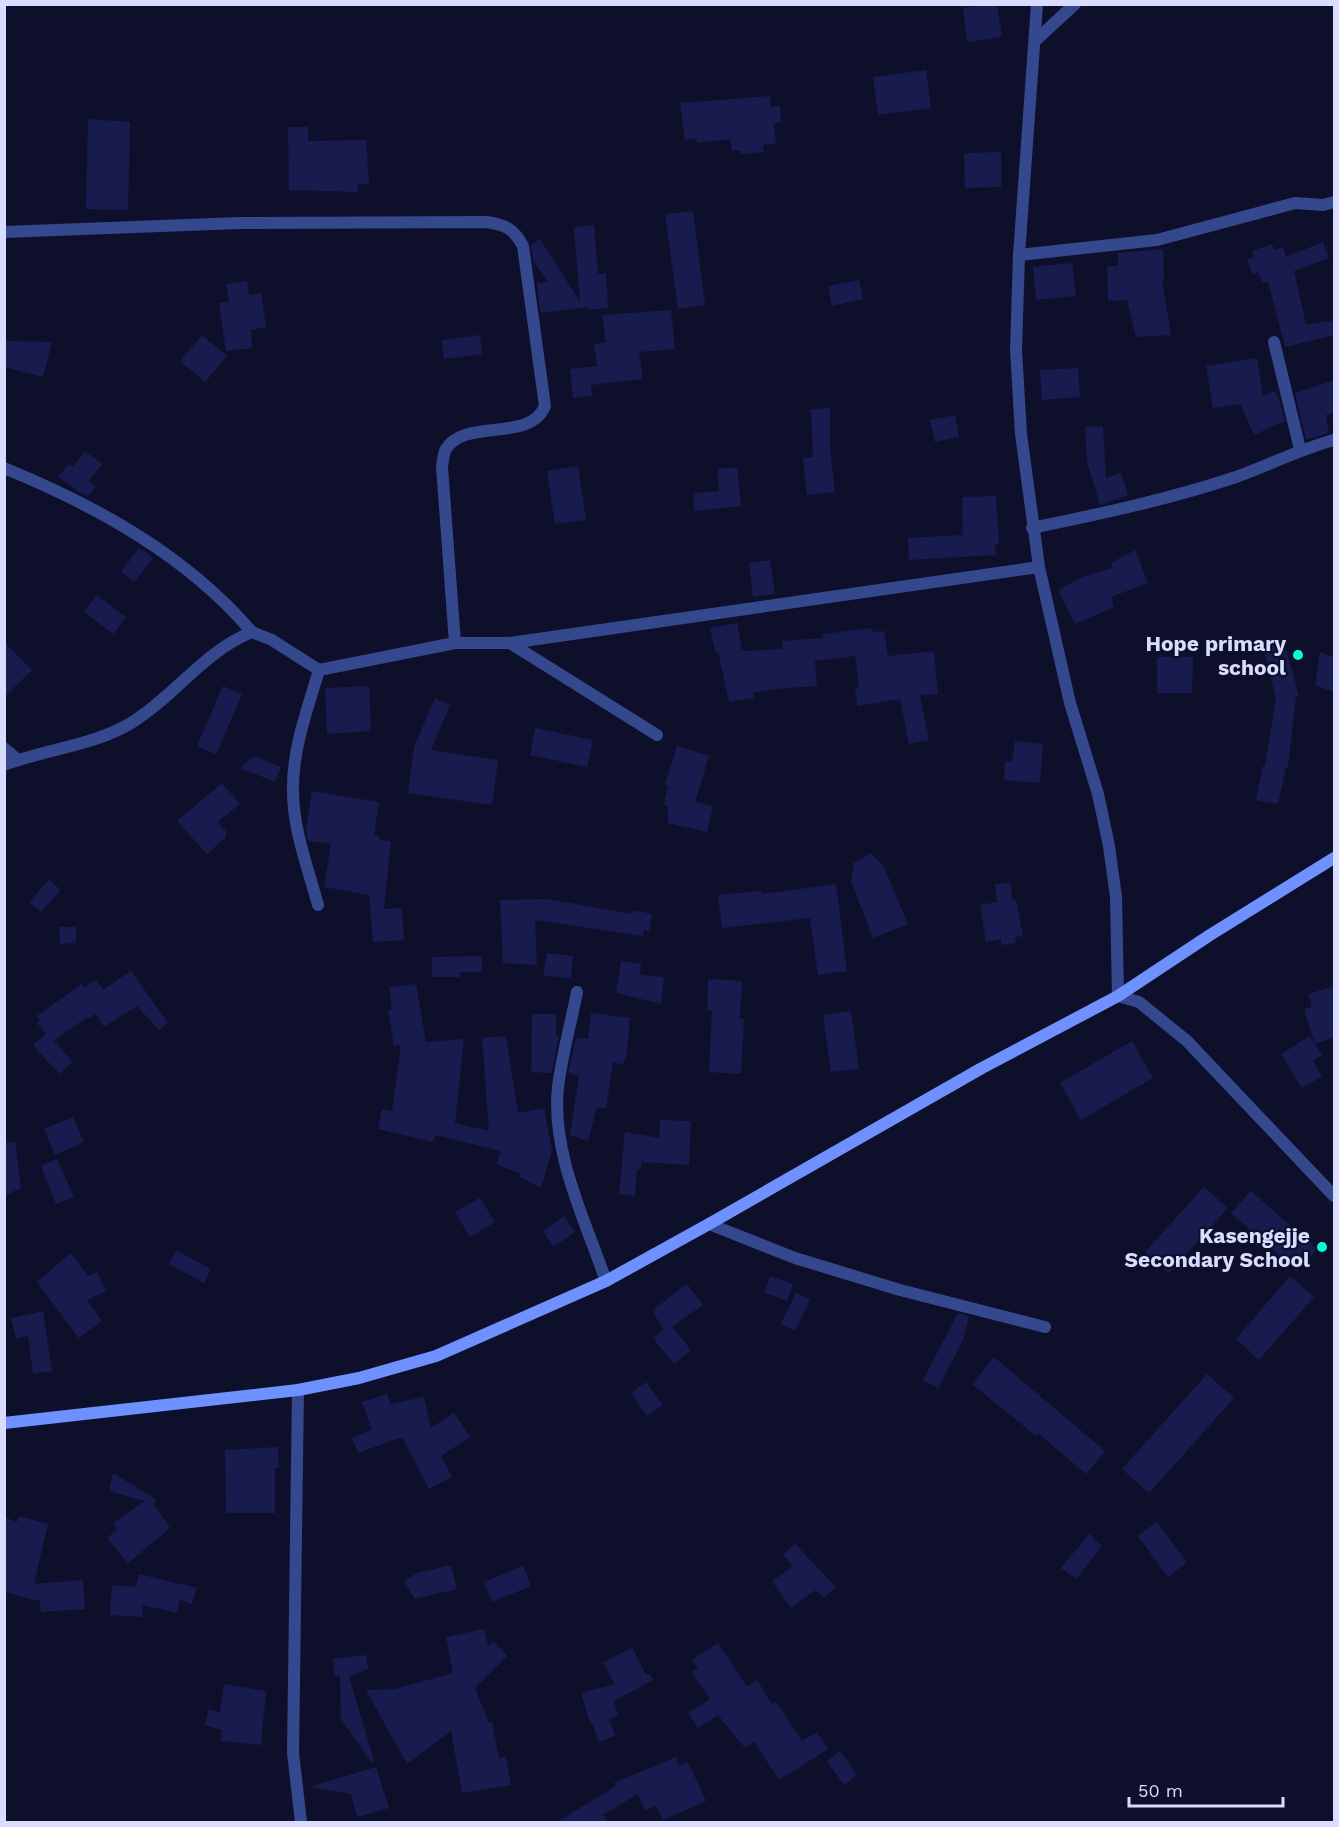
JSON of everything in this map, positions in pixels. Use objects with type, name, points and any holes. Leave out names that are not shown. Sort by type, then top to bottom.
[{"type":"street","points":[[1036,4],[1036,40],[1019,255],[1016,350],[1021,434],[1039,567],[1070,704],[1098,794],[1109,846],[1116,897],[1118,996]]},
{"type":"street","points":[[1036,40],[1075,4]]},
{"type":"street","points":[[1019,255],[1157,240],[1294,203],[1323,205],[1335,202]]},
{"type":"street","points":[[4,231],[239,223],[475,222],[502,225],[515,231],[523,246],[544,406],[542,413],[531,423],[466,436],[452,443],[445,450],[442,467],[455,643]]},
{"type":"street","points":[[1274,342],[1300,449]]},
{"type":"street","points":[[1032,528],[1121,509],[1237,476],[1300,449],[1335,440]]},
{"type":"street","points":[[4,468],[68,494],[152,545],[200,578],[252,632],[272,640],[319,670],[455,643],[510,643],[1039,567]]},
{"type":"street","points":[[4,765],[109,734],[130,723],[149,711],[230,641],[252,632]]},
{"type":"street","points":[[510,643],[657,735]]},
{"type":"street","points":[[318,905],[298,831],[292,789],[296,748],[319,670]]},
{"type":"street","points":[[4,748],[18,760]]},
{"type":"street","points":[[4,1423],[298,1390],[359,1378],[436,1356],[606,1281],[709,1224],[981,1068],[1118,996],[1210,935],[1335,858]]},
{"type":"street","points":[[577,992],[558,1088],[560,1134],[571,1181],[606,1281]]},
{"type":"street","points":[[1118,996],[1139,1002],[1172,1028],[1265,1121],[1335,1196]]},
{"type":"street","points":[[709,1224],[795,1258],[879,1284],[1045,1327]]},
{"type":"street","points":[[298,1390],[293,1753],[301,1822]]},
{"type":"building","points":[[997,4],[1002,37],[967,42],[963,8]]},
{"type":"building","points":[[926,70],[931,108],[878,115],[873,77]]},
{"type":"building","points":[[770,96],[771,107],[780,106],[781,122],[774,123],[776,144],[763,145],[764,152],[741,154],[741,150],[732,151],[730,139],[697,143],[696,138],[685,140],[680,103]]},
{"type":"building","points":[[88,119],[130,122],[128,210],[86,209]]},
{"type":"building","points":[[288,127],[308,127],[308,141],[366,140],[369,184],[357,184],[358,192],[289,190]]},
{"type":"building","points":[[1001,152],[1001,187],[965,188],[964,153]]},
{"type":"building","points":[[693,211],[705,305],[678,309],[665,214]]},
{"type":"building","points":[[594,225],[598,274],[606,273],[608,308],[588,310],[588,307],[540,313],[537,283],[548,282],[533,260],[531,245],[540,239],[580,302],[574,227]]},
{"type":"building","points":[[1323,242],[1329,258],[1294,271],[1306,325],[1335,320],[1335,335],[1285,347],[1268,281],[1262,283],[1258,272],[1252,274],[1247,259],[1254,257],[1252,251],[1272,244],[1274,250],[1283,247],[1286,257]]},
{"type":"building","points":[[1163,249],[1164,280],[1162,280],[1171,335],[1136,337],[1127,300],[1108,301],[1107,266],[1118,266],[1118,253]]},
{"type":"building","points":[[1072,263],[1076,296],[1036,300],[1033,267]]},
{"type":"building","points":[[859,280],[863,299],[832,306],[828,286]]},
{"type":"building","points":[[247,281],[249,295],[261,293],[266,327],[251,330],[252,348],[226,351],[219,303],[229,302],[226,284]]},
{"type":"building","points":[[671,310],[675,349],[639,352],[643,379],[591,385],[592,396],[573,398],[570,369],[597,366],[594,344],[606,342],[602,315]]},
{"type":"building","points":[[202,335],[227,356],[205,382],[180,361]]},
{"type":"building","points":[[480,335],[482,354],[444,359],[442,340]]},
{"type":"building","points":[[4,341],[52,342],[43,377],[4,367]]},
{"type":"building","points":[[1257,358],[1263,396],[1274,391],[1279,398],[1285,421],[1254,435],[1240,404],[1213,408],[1206,366]]},
{"type":"building","points":[[1078,368],[1080,397],[1042,400],[1040,370]]},
{"type":"building","points":[[1335,380],[1335,412],[1326,415],[1329,433],[1306,440],[1295,393]]},
{"type":"building","points":[[830,408],[830,448],[835,492],[807,495],[803,458],[813,457],[811,409]]},
{"type":"building","points":[[955,415],[959,437],[935,442],[930,420]]},
{"type":"building","points":[[1103,426],[1106,478],[1121,473],[1128,495],[1100,505],[1087,462],[1085,427]]},
{"type":"building","points":[[85,451],[102,464],[89,481],[96,487],[87,497],[58,477],[69,464],[73,467]]},
{"type":"building","points":[[578,466],[586,520],[555,524],[547,471]]},
{"type":"building","points":[[737,467],[741,506],[694,511],[693,493],[719,491],[717,469]]},
{"type":"building","points":[[996,496],[999,544],[995,545],[996,555],[909,560],[908,538],[963,535],[962,497]]},
{"type":"building","points":[[139,548],[153,558],[134,582],[121,572]]},
{"type":"building","points":[[1135,550],[1148,583],[1111,597],[1114,607],[1075,624],[1058,590],[1085,576],[1112,568],[1111,563]]},
{"type":"building","points":[[770,560],[775,594],[753,597],[749,563]]},
{"type":"building","points":[[97,595],[126,617],[113,634],[84,612]]},
{"type":"building","points":[[737,623],[742,649],[745,651],[783,649],[782,641],[823,638],[823,634],[872,628],[873,632],[884,631],[888,656],[934,651],[938,694],[920,695],[929,740],[909,744],[900,699],[858,706],[855,688],[859,687],[855,656],[815,661],[817,686],[774,689],[753,693],[754,698],[729,702],[718,651],[715,651],[710,628]]},
{"type":"building","points":[[4,642],[32,670],[4,697]]},
{"type":"building","points":[[1284,642],[1299,696],[1296,697],[1288,767],[1286,767],[1278,804],[1256,800],[1263,766],[1265,766],[1276,698],[1263,647]]},
{"type":"building","points":[[1320,652],[1335,658],[1335,693],[1315,685]]},
{"type":"building","points":[[1157,657],[1193,657],[1192,693],[1157,693]]},
{"type":"building","points":[[223,686],[242,694],[216,755],[197,746]]},
{"type":"building","points":[[369,686],[371,731],[327,734],[325,688]]},
{"type":"building","points":[[435,698],[450,705],[431,750],[498,760],[492,805],[408,793],[414,747]]},
{"type":"building","points":[[535,728],[593,740],[587,767],[530,755]]},
{"type":"building","points":[[1015,741],[1043,744],[1040,783],[1004,780],[1005,761],[1012,762]]},
{"type":"building","points":[[677,746],[709,756],[695,802],[713,806],[707,832],[668,823],[668,806],[664,804],[668,786],[665,785]]},
{"type":"building","points":[[254,756],[281,767],[275,782],[240,768]]},
{"type":"building","points":[[222,783],[240,804],[217,822],[226,831],[226,837],[207,854],[177,821]]},
{"type":"building","points":[[312,791],[379,802],[374,835],[380,837],[379,840],[391,841],[384,909],[402,908],[404,940],[373,942],[369,895],[324,887],[331,844],[308,841],[306,830]]},
{"type":"building","points":[[871,853],[884,867],[908,924],[873,938],[851,881],[854,863]]},
{"type":"building","points":[[49,880],[61,890],[41,912],[29,902]]},
{"type":"building","points":[[1011,883],[1012,900],[1016,899],[1023,936],[1015,937],[1016,943],[1001,945],[1001,939],[986,942],[980,905],[997,902],[995,884]]},
{"type":"building","points":[[836,884],[847,971],[818,975],[810,918],[722,928],[718,895],[761,891],[762,894]]},
{"type":"building","points":[[547,899],[633,914],[633,910],[652,914],[649,931],[644,930],[643,936],[535,920],[537,965],[503,963],[500,900]]},
{"type":"building","points":[[59,927],[76,927],[76,943],[60,944]]},
{"type":"building","points":[[547,953],[573,956],[571,979],[543,975]]},
{"type":"building","points":[[482,956],[482,972],[460,972],[460,977],[432,977],[432,957]]},
{"type":"building","points":[[621,961],[641,964],[640,975],[664,977],[661,1004],[616,993]]},
{"type":"building","points":[[131,971],[168,1023],[159,1030],[137,1006],[104,1027],[96,1014],[88,1019],[87,1017],[54,1041],[73,1062],[59,1074],[33,1045],[46,1034],[37,1023],[40,1020],[37,1016],[82,984],[84,988],[96,980],[103,990]]},
{"type":"building","points":[[708,979],[742,981],[740,1019],[744,1019],[741,1074],[709,1072],[712,1011],[707,1011]]},
{"type":"building","points":[[416,984],[426,1042],[464,1039],[455,1123],[489,1131],[482,1038],[506,1036],[518,1113],[544,1108],[552,1150],[541,1188],[518,1176],[522,1174],[496,1164],[501,1151],[435,1135],[433,1142],[378,1129],[382,1109],[392,1111],[401,1045],[394,1046],[388,1010],[392,1010],[389,987]]},
{"type":"building","points":[[1335,986],[1335,1037],[1315,1044],[1304,1009],[1312,1007],[1308,994]]},
{"type":"building","points":[[851,1011],[859,1069],[831,1072],[823,1015]]},
{"type":"building","points":[[591,1013],[630,1018],[627,1052],[623,1065],[613,1062],[606,1108],[597,1107],[588,1141],[570,1135],[579,1076],[568,1073],[576,1038],[588,1039]]},
{"type":"building","points":[[532,1014],[556,1014],[556,1035],[559,1035],[552,1073],[531,1072]]},
{"type":"building","points":[[1310,1036],[1322,1055],[1313,1061],[1322,1076],[1302,1088],[1281,1054]]},
{"type":"building","points":[[1132,1041],[1153,1078],[1081,1120],[1060,1083]]},
{"type":"building","points":[[73,1117],[84,1142],[55,1155],[44,1129]]},
{"type":"building","points":[[660,1120],[691,1121],[689,1165],[642,1162],[641,1169],[637,1169],[635,1196],[619,1194],[625,1132],[659,1138]]},
{"type":"building","points":[[15,1142],[21,1188],[4,1196],[4,1143]]},
{"type":"building","points":[[57,1159],[74,1197],[56,1204],[41,1166]]},
{"type":"building","points":[[1204,1187],[1228,1208],[1169,1273],[1145,1252]]},
{"type":"building","points":[[1251,1191],[1317,1249],[1297,1272],[1231,1213]]},
{"type":"building","points":[[480,1198],[495,1222],[470,1237],[455,1212]]},
{"type":"building","points":[[564,1216],[575,1232],[553,1247],[543,1231]]},
{"type":"building","points":[[176,1250],[211,1269],[204,1283],[169,1264]]},
{"type":"building","points":[[71,1253],[88,1276],[97,1272],[106,1291],[87,1300],[102,1321],[79,1338],[37,1282]]},
{"type":"building","points":[[770,1276],[793,1284],[787,1301],[764,1292]]},
{"type":"building","points":[[1290,1276],[1314,1297],[1259,1360],[1236,1339]]},
{"type":"building","points":[[687,1284],[703,1305],[672,1327],[691,1350],[674,1364],[653,1338],[664,1330],[652,1311]]},
{"type":"building","points":[[796,1293],[810,1300],[795,1331],[781,1324]]},
{"type":"building","points":[[43,1311],[52,1371],[33,1374],[28,1336],[16,1339],[11,1318]]},
{"type":"building","points":[[958,1313],[969,1316],[963,1340],[938,1388],[923,1380]]},
{"type":"building","points":[[994,1357],[1105,1451],[1086,1474],[1038,1433],[1036,1436],[972,1384]]},
{"type":"building","points":[[1207,1374],[1234,1398],[1149,1493],[1122,1469]]},
{"type":"building","points":[[646,1382],[663,1405],[647,1416],[631,1393]]},
{"type":"building","points":[[387,1394],[390,1404],[424,1397],[431,1428],[454,1413],[470,1437],[441,1456],[452,1477],[429,1489],[402,1437],[358,1453],[352,1438],[372,1430],[362,1402]]},
{"type":"building","points":[[278,1447],[279,1468],[275,1468],[275,1513],[226,1513],[225,1450]]},
{"type":"building","points":[[113,1473],[156,1499],[154,1504],[170,1528],[128,1563],[107,1538],[117,1530],[113,1523],[145,1501],[109,1491]]},
{"type":"building","points":[[18,1516],[48,1524],[34,1584],[83,1580],[85,1609],[41,1612],[40,1601],[4,1592],[4,1517],[17,1522]]},
{"type":"building","points":[[1157,1522],[1187,1562],[1168,1577],[1138,1536]]},
{"type":"building","points":[[1089,1534],[1102,1546],[1076,1579],[1061,1568]]},
{"type":"building","points":[[795,1544],[836,1587],[824,1598],[816,1590],[791,1608],[772,1581],[793,1566],[783,1555]]},
{"type":"building","points":[[451,1565],[457,1589],[415,1599],[404,1581],[417,1573]]},
{"type":"building","points":[[523,1566],[531,1586],[492,1602],[484,1582]]},
{"type":"building","points":[[139,1574],[197,1588],[192,1604],[180,1600],[177,1613],[143,1605],[142,1617],[110,1615],[112,1585],[136,1587]]},
{"type":"building","points":[[484,1629],[488,1646],[494,1641],[507,1656],[475,1688],[489,1723],[492,1722],[499,1758],[506,1757],[511,1785],[462,1793],[451,1731],[407,1764],[366,1690],[395,1689],[453,1673],[446,1637]]},
{"type":"building","points":[[718,1643],[747,1687],[757,1680],[772,1704],[776,1702],[802,1741],[817,1732],[828,1749],[779,1780],[754,1741],[745,1748],[718,1715],[698,1728],[688,1713],[710,1699],[692,1672],[698,1668],[692,1660]]},
{"type":"building","points":[[632,1647],[646,1675],[650,1674],[653,1680],[614,1701],[618,1716],[609,1719],[615,1736],[599,1742],[592,1723],[590,1724],[581,1693],[615,1684],[603,1663]]},
{"type":"building","points":[[366,1655],[368,1669],[349,1677],[374,1761],[371,1762],[341,1719],[340,1675],[335,1676],[332,1659]]},
{"type":"building","points":[[224,1684],[266,1691],[261,1745],[220,1741],[222,1730],[205,1725],[209,1709],[220,1713]]},
{"type":"building","points":[[840,1751],[857,1775],[844,1785],[827,1761]]},
{"type":"building","points":[[676,1757],[679,1766],[688,1762],[706,1801],[663,1820],[656,1806],[645,1810],[638,1794],[603,1815],[608,1822],[557,1822],[616,1786],[614,1783]]},
{"type":"building","points":[[376,1767],[389,1808],[357,1817],[351,1794],[309,1787]]},
{"type":"place","name":"Hope primary school","points":[[1298,655]]},
{"type":"place","name":"Kasengejje Secondary School","points":[[1322,1247]]}]
